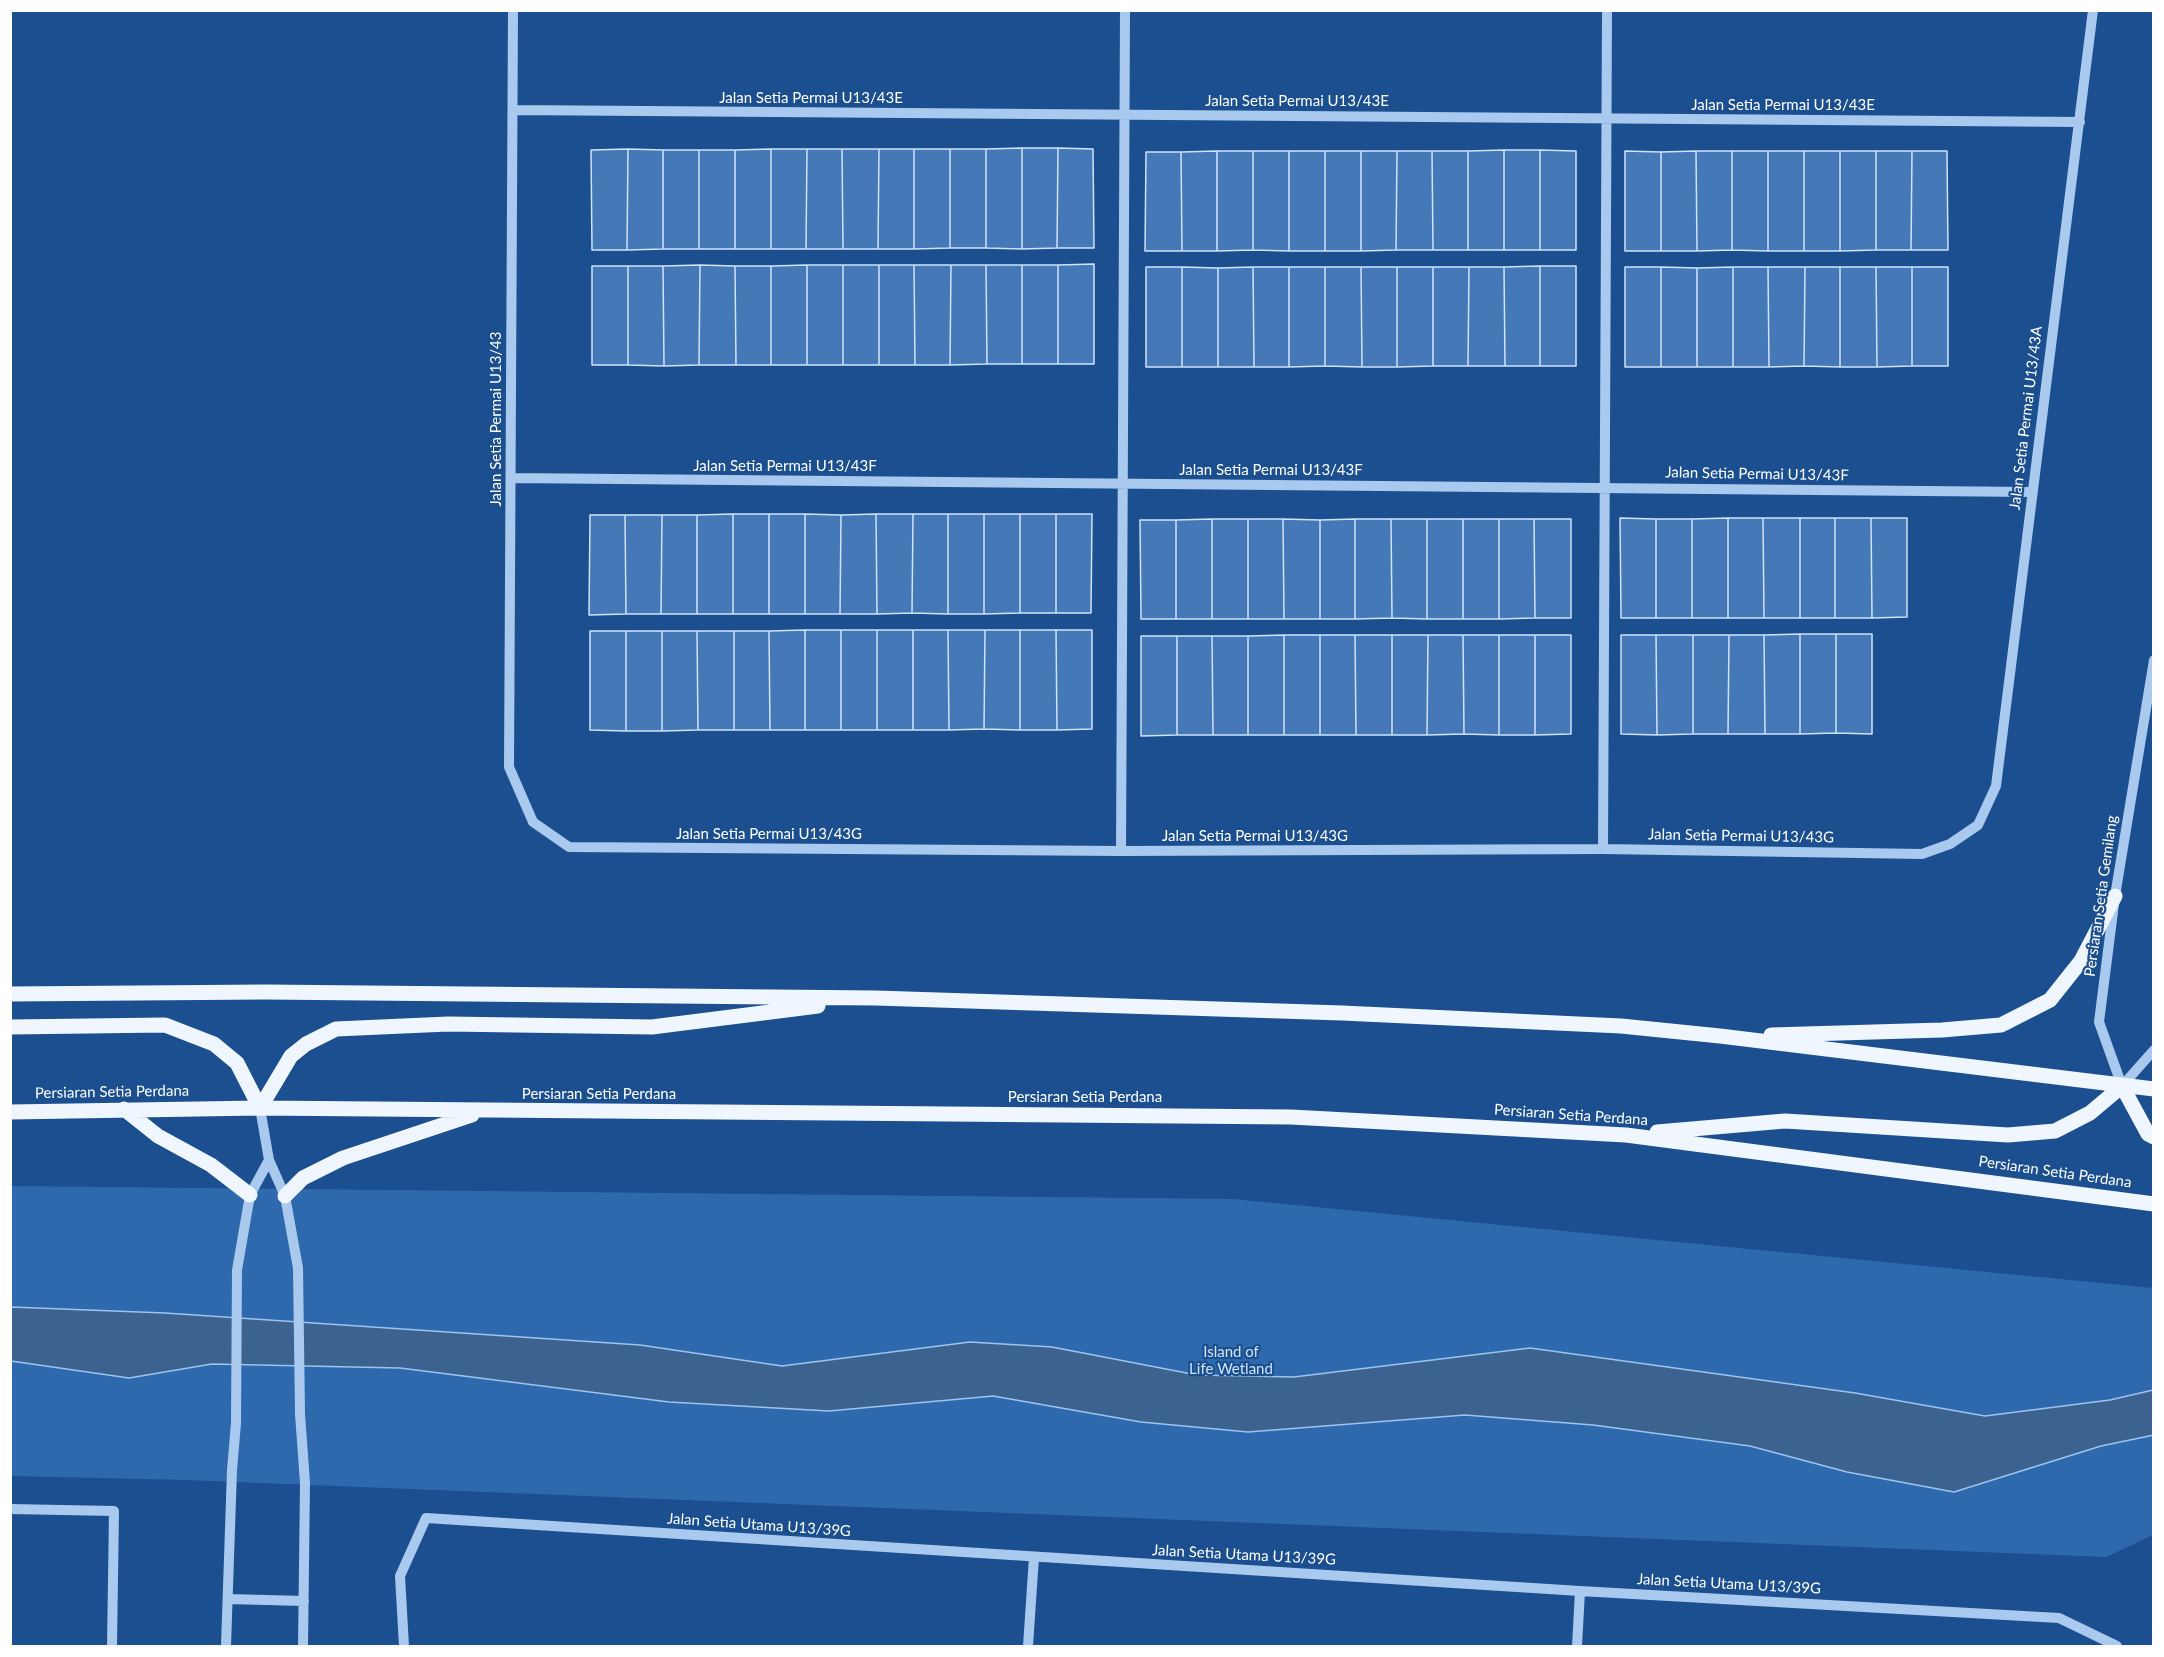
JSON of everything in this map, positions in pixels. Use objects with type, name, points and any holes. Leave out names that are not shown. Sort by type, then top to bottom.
[{"type":"main road","points":[[1720,1036],[1942,1030],[2001,1026],[2050,1000],[2081,961],[2115,897]]},
{"type":"main road","points":[[10,994],[265,992],[876,998],[1342,1012],[1621,1026],[2154,1089]]},
{"type":"main road","points":[[260,1108],[291,1056],[306,1044],[336,1029],[448,1024],[652,1027],[876,998]]},
{"type":"main road","points":[[10,1027],[165,1025],[214,1044],[237,1063],[260,1108]]},
{"type":"main road","points":[[1626,1135],[1785,1121],[2008,1136],[2055,1131],[2090,1113],[2122,1086]]},
{"type":"main road","points":[[2122,1086],[2148,1134],[2154,1137]]},
{"type":"main road","name":"Persiaran Setia Perdana","points":[[10,1113],[260,1108],[1291,1116],[1626,1135],[2154,1204]]},
{"type":"main road","points":[[124,1109],[158,1136],[212,1165],[250,1195]]},
{"type":"main road","points":[[285,1196],[303,1179],[343,1158],[486,1111]]},
{"type":"street","name":"Jalan Setia Permai U13/43","points":[[513,10],[509,767],[533,822]]},
{"type":"street","points":[[1121,851],[1125,10]]},
{"type":"street","points":[[1603,849],[1607,10]]},
{"type":"street","name":"Jalan Setia Permai U13/43A","points":[[1977,825],[1996,786],[2093,10]]},
{"type":"street","name":"Jalan Setia Permai U13/43E","points":[[513,110],[2080,122]]},
{"type":"street","name":"Jalan Setia Permai U13/43F","points":[[511,478],[2032,492]]},
{"type":"street","name":"Persiaran Setia Gemilang","points":[[2122,1086],[2099,1022],[2115,897],[2154,660]]},
{"type":"street","name":"Jalan Setia Permai U13/43G","points":[[533,822],[569,848],[1121,851],[1603,849],[1922,854],[1950,844],[1977,825]]},
{"type":"street","points":[[2122,1086],[2154,1050]]},
{"type":"street","points":[[260,1108],[269,1160],[285,1196],[298,1268],[300,1414],[305,1483],[303,1647]]},
{"type":"street","points":[[226,1647],[232,1470],[236,1423],[237,1270],[250,1195],[269,1160]]},
{"type":"street","points":[[2083,1194],[2154,1212]]},
{"type":"street","points":[[10,1509],[114,1511],[112,1647]]},
{"type":"street","name":"Jalan Setia Utama U13/39G","points":[[404,1647],[400,1576],[426,1518],[1580,1591],[2059,1618],[2117,1647]]},
{"type":"street","points":[[1028,1647],[1034,1557]]},
{"type":"street","points":[[1577,1647],[1580,1591]]},
{"type":"street","points":[[228,1599],[304,1601]]},
{"type":"green space","name":"Island of Life Wetland","points":[[11,1186],[1233,1199],[2153,1288],[2153,1535],[2106,1557],[186,1480],[11,1476]]},
{"type":"shaded area","points":[[11,1307],[165,1313],[640,1345],[782,1366],[970,1342],[1052,1347],[1197,1375],[1294,1377],[1530,1348],[1855,1393],[1985,1416],[2110,1400],[2153,1390],[2154,1435],[2101,1446],[1954,1492],[1847,1472],[1750,1446],[1593,1425],[1465,1415],[1248,1432],[1141,1422],[993,1396],[829,1411],[669,1402],[400,1368],[212,1364],[129,1378],[11,1361]]},
{"type":"building","points":[[1022,148],[1058,148],[1057,248],[1022,249]]},
{"type":"building","points":[[1022,148],[1022,249],[986,248],[986,149]]},
{"type":"building","points":[[1058,148],[1093,149],[1094,248],[1057,248]]},
{"type":"building","points":[[628,149],[627,250],[592,250],[591,150]]},
{"type":"building","points":[[628,149],[663,150],[663,249],[627,250]]},
{"type":"building","points":[[771,149],[771,249],[735,249],[735,150]]},
{"type":"building","points":[[771,149],[807,149],[806,249],[771,249]]},
{"type":"building","points":[[807,149],[842,149],[843,249],[806,249]]},
{"type":"building","points":[[842,149],[879,149],[878,249],[843,249]]},
{"type":"building","points":[[879,149],[914,149],[914,249],[878,249]]},
{"type":"building","points":[[914,149],[950,149],[950,248],[914,249]]},
{"type":"building","points":[[950,149],[986,149],[986,248],[950,248]]},
{"type":"building","points":[[663,150],[699,150],[699,249],[663,249]]},
{"type":"building","points":[[699,150],[735,150],[735,249],[699,249]]},
{"type":"building","points":[[1504,150],[1504,250],[1468,250],[1468,151]]},
{"type":"building","points":[[1504,150],[1540,150],[1540,250],[1504,250]]},
{"type":"building","points":[[1540,150],[1576,151],[1576,250],[1540,250]]},
{"type":"building","points":[[1217,151],[1253,151],[1253,250],[1217,251]]},
{"type":"building","points":[[1217,151],[1217,251],[1182,251],[1181,152]]},
{"type":"building","points":[[1253,151],[1289,151],[1289,251],[1253,250]]},
{"type":"building","points":[[1289,151],[1325,151],[1325,251],[1289,251]]},
{"type":"building","points":[[1325,151],[1361,151],[1361,251],[1325,251]]},
{"type":"building","points":[[1361,151],[1397,151],[1396,250],[1361,251]]},
{"type":"building","points":[[1397,151],[1432,151],[1433,250],[1396,250]]},
{"type":"building","points":[[1432,151],[1468,151],[1468,250],[1433,250]]},
{"type":"building","points":[[1625,151],[1661,152],[1661,251],[1625,251]]},
{"type":"building","points":[[1696,151],[1732,151],[1732,250],[1697,251]]},
{"type":"building","points":[[1696,151],[1697,251],[1661,251],[1661,152]]},
{"type":"building","points":[[1732,151],[1768,151],[1768,251],[1732,250]]},
{"type":"building","points":[[1768,151],[1804,151],[1804,251],[1768,251]]},
{"type":"building","points":[[1804,151],[1840,151],[1840,251],[1804,251]]},
{"type":"building","points":[[1840,151],[1876,151],[1876,250],[1840,251]]},
{"type":"building","points":[[1876,151],[1912,151],[1911,250],[1876,250]]},
{"type":"building","points":[[1912,151],[1947,151],[1948,250],[1911,250]]},
{"type":"building","points":[[1146,152],[1181,152],[1182,251],[1145,251]]},
{"type":"building","points":[[1094,264],[1094,364],[1058,364],[1058,265]]},
{"type":"building","points":[[700,265],[699,365],[664,366],[663,266]]},
{"type":"building","points":[[700,265],[735,266],[736,365],[699,365]]},
{"type":"building","points":[[807,265],[843,265],[843,365],[807,365]]},
{"type":"building","points":[[807,265],[807,365],[771,365],[771,266]]},
{"type":"building","points":[[843,265],[879,265],[879,365],[843,365]]},
{"type":"building","points":[[879,265],[914,265],[915,365],[879,365]]},
{"type":"building","points":[[914,265],[951,265],[950,365],[915,365]]},
{"type":"building","points":[[951,265],[986,265],[987,364],[950,365]]},
{"type":"building","points":[[986,265],[1022,265],[1022,364],[987,364]]},
{"type":"building","points":[[1022,265],[1058,265],[1058,364],[1022,364]]},
{"type":"building","points":[[592,266],[628,266],[628,365],[592,365]]},
{"type":"building","points":[[628,266],[663,266],[664,366],[628,365]]},
{"type":"building","points":[[735,266],[771,266],[771,365],[736,365]]},
{"type":"building","points":[[1540,266],[1540,366],[1505,366],[1504,267]]},
{"type":"building","points":[[1540,266],[1576,266],[1576,366],[1540,366]]},
{"type":"building","points":[[1146,267],[1182,267],[1182,367],[1146,367]]},
{"type":"building","points":[[1182,267],[1218,268],[1218,367],[1182,367]]},
{"type":"building","points":[[1253,267],[1254,367],[1218,367],[1218,268]]},
{"type":"building","points":[[1253,267],[1289,267],[1289,367],[1254,367]]},
{"type":"building","points":[[1289,267],[1325,267],[1325,366],[1289,367]]},
{"type":"building","points":[[1325,267],[1361,267],[1362,367],[1325,366]]},
{"type":"building","points":[[1361,267],[1397,267],[1397,367],[1362,367]]},
{"type":"building","points":[[1397,267],[1433,267],[1433,366],[1397,367]]},
{"type":"building","points":[[1433,267],[1469,267],[1468,366],[1433,366]]},
{"type":"building","points":[[1469,267],[1504,267],[1505,366],[1468,366]]},
{"type":"building","points":[[1625,267],[1661,267],[1661,367],[1625,367]]},
{"type":"building","points":[[1661,267],[1697,268],[1697,367],[1661,367]]},
{"type":"building","points":[[1733,267],[1733,367],[1697,367],[1697,268]]},
{"type":"building","points":[[1733,267],[1768,267],[1769,367],[1733,367]]},
{"type":"building","points":[[1768,267],[1805,267],[1804,366],[1769,367]]},
{"type":"building","points":[[1805,267],[1840,267],[1840,367],[1804,366]]},
{"type":"building","points":[[1840,267],[1876,267],[1877,367],[1840,367]]},
{"type":"building","points":[[1876,267],[1912,267],[1912,366],[1877,367]]},
{"type":"building","points":[[1912,267],[1948,267],[1948,366],[1912,366]]},
{"type":"building","points":[[733,514],[733,614],[697,614],[697,515]]},
{"type":"building","points":[[733,514],[769,514],[769,614],[733,614]]},
{"type":"building","points":[[769,514],[805,514],[805,614],[769,614]]},
{"type":"building","points":[[805,514],[841,515],[840,614],[805,614]]},
{"type":"building","points":[[876,514],[913,514],[912,613],[877,614]]},
{"type":"building","points":[[876,514],[877,614],[840,614],[841,515]]},
{"type":"building","points":[[913,514],[948,514],[948,614],[912,613]]},
{"type":"building","points":[[948,514],[984,514],[984,614],[948,614]]},
{"type":"building","points":[[984,514],[1020,514],[1020,613],[984,614]]},
{"type":"building","points":[[1020,514],[1056,514],[1056,613],[1020,613]]},
{"type":"building","points":[[1056,514],[1092,514],[1091,613],[1056,613]]},
{"type":"building","points":[[590,515],[625,515],[626,614],[589,615]]},
{"type":"building","points":[[625,515],[662,515],[661,614],[626,614]]},
{"type":"building","points":[[662,515],[697,515],[697,614],[661,614]]},
{"type":"building","points":[[1620,518],[1656,519],[1656,618],[1621,618]]},
{"type":"building","points":[[1728,518],[1728,618],[1692,618],[1692,519]]},
{"type":"building","points":[[1728,518],[1763,518],[1764,618],[1728,618]]},
{"type":"building","points":[[1763,518],[1800,518],[1800,618],[1764,618]]},
{"type":"building","points":[[1800,518],[1835,518],[1835,618],[1800,618]]},
{"type":"building","points":[[1835,518],[1871,518],[1872,618],[1835,618]]},
{"type":"building","points":[[1871,518],[1907,518],[1907,617],[1872,618]]},
{"type":"building","points":[[1212,519],[1248,519],[1248,619],[1212,619]]},
{"type":"building","points":[[1212,519],[1212,619],[1176,619],[1176,520]]},
{"type":"building","points":[[1248,519],[1283,519],[1284,619],[1248,619]]},
{"type":"building","points":[[1283,519],[1320,520],[1320,619],[1284,619]]},
{"type":"building","points":[[1355,519],[1391,519],[1392,618],[1355,619]]},
{"type":"building","points":[[1355,519],[1355,619],[1320,619],[1320,520]]},
{"type":"building","points":[[1391,519],[1427,519],[1427,619],[1392,618]]},
{"type":"building","points":[[1427,519],[1463,519],[1463,619],[1427,619]]},
{"type":"building","points":[[1463,519],[1499,519],[1499,619],[1463,619]]},
{"type":"building","points":[[1499,519],[1534,519],[1535,618],[1499,619]]},
{"type":"building","points":[[1534,519],[1571,519],[1571,618],[1535,618]]},
{"type":"building","points":[[1656,519],[1692,519],[1692,618],[1656,618]]},
{"type":"building","points":[[1140,520],[1176,520],[1176,619],[1141,619]]},
{"type":"building","points":[[805,630],[841,630],[841,730],[805,730]]},
{"type":"building","points":[[805,630],[805,730],[770,730],[769,631]]},
{"type":"building","points":[[841,630],[877,630],[877,730],[841,730]]},
{"type":"building","points":[[877,630],[913,630],[913,730],[877,730]]},
{"type":"building","points":[[913,630],[948,630],[949,730],[913,730]]},
{"type":"building","points":[[948,630],[985,630],[984,729],[949,730]]},
{"type":"building","points":[[985,630],[1020,630],[1020,730],[984,729]]},
{"type":"building","points":[[1020,630],[1056,630],[1057,730],[1020,730]]},
{"type":"building","points":[[1056,630],[1092,630],[1092,729],[1057,730]]},
{"type":"building","points":[[590,631],[626,631],[626,731],[590,730]]},
{"type":"building","points":[[626,631],[662,631],[662,731],[626,731]]},
{"type":"building","points":[[662,631],[697,631],[698,730],[662,731]]},
{"type":"building","points":[[697,631],[734,631],[734,730],[698,730]]},
{"type":"building","points":[[734,631],[769,631],[770,730],[734,730]]},
{"type":"building","points":[[1800,634],[1800,734],[1765,734],[1764,635]]},
{"type":"building","points":[[1800,634],[1836,634],[1836,733],[1800,734]]},
{"type":"building","points":[[1836,634],[1872,634],[1872,734],[1836,733]]},
{"type":"building","points":[[1284,635],[1284,735],[1248,735],[1248,636]]},
{"type":"building","points":[[1284,635],[1320,635],[1320,735],[1284,735]]},
{"type":"building","points":[[1320,635],[1355,635],[1356,735],[1320,735]]},
{"type":"building","points":[[1355,635],[1392,635],[1392,735],[1356,735]]},
{"type":"building","points":[[1392,635],[1428,635],[1427,735],[1392,735]]},
{"type":"building","points":[[1428,635],[1463,635],[1464,734],[1427,735]]},
{"type":"building","points":[[1463,635],[1499,635],[1499,735],[1464,734]]},
{"type":"building","points":[[1499,635],[1535,635],[1535,735],[1499,735]]},
{"type":"building","points":[[1535,635],[1571,635],[1571,734],[1535,735]]},
{"type":"building","points":[[1621,635],[1656,635],[1657,735],[1621,734]]},
{"type":"building","points":[[1656,635],[1693,635],[1693,734],[1657,735]]},
{"type":"building","points":[[1693,635],[1729,635],[1728,734],[1693,734]]},
{"type":"building","points":[[1729,635],[1764,635],[1765,734],[1728,734]]},
{"type":"building","points":[[1141,636],[1177,636],[1177,735],[1141,736]]},
{"type":"building","points":[[1177,636],[1212,636],[1213,735],[1177,735]]},
{"type":"building","points":[[1212,636],[1248,636],[1248,735],[1213,735]]}]
